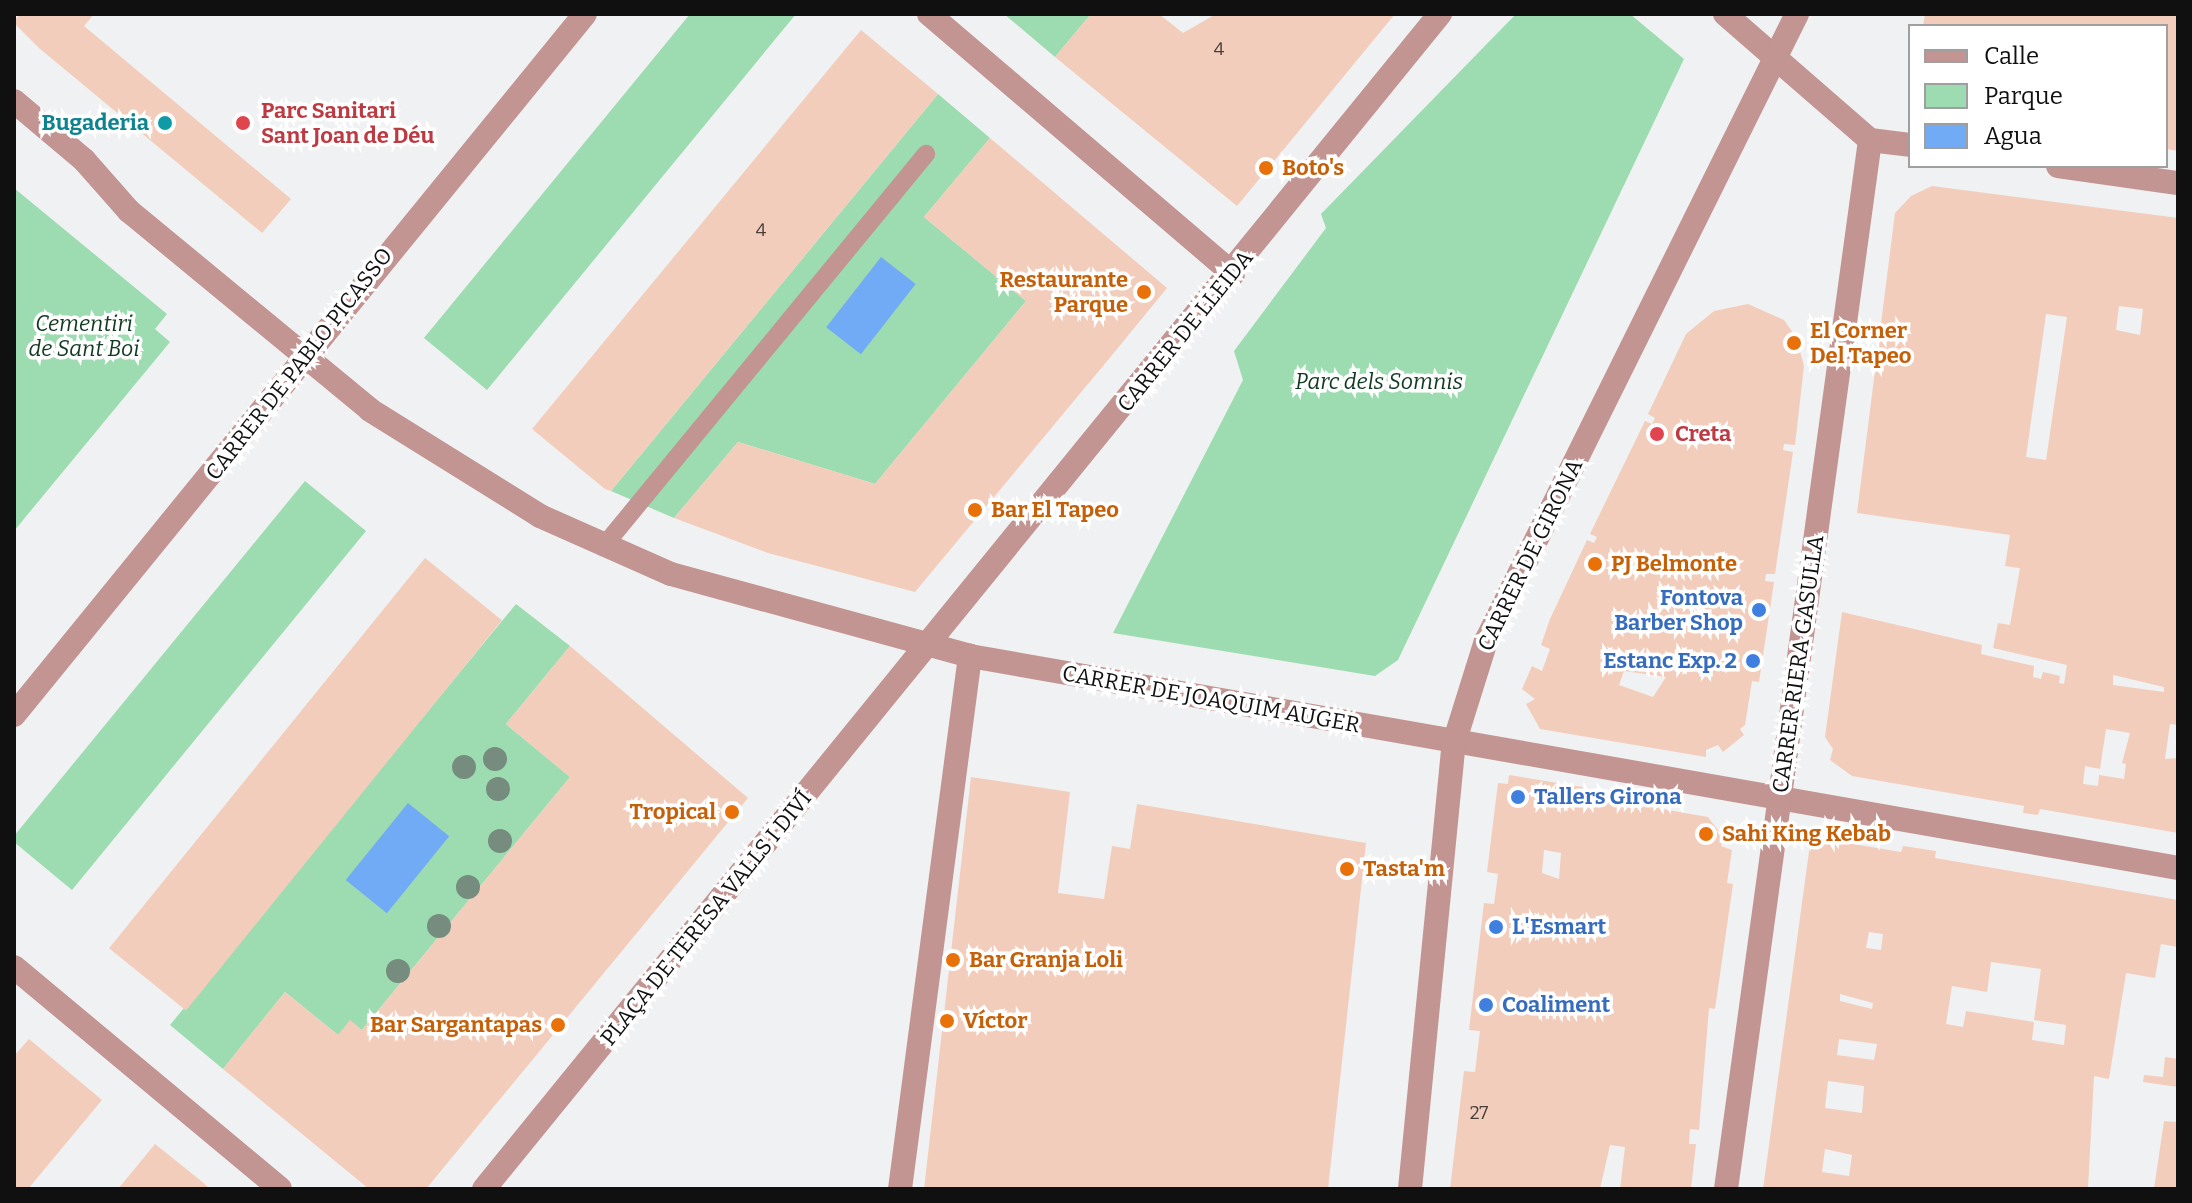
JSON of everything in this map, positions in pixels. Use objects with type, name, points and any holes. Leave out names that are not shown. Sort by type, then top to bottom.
[{"type":"street","name":"CARRER DE PABLO PICASSO","points":[[14,715],[585,14]]},
{"type":"street","points":[[929,14],[1233,274]]},
{"type":"street","name":"CARRER DE LLEIDA","points":[[928,646],[1233,274],[1440,14]]},
{"type":"street","points":[[1725,14],[1777,54],[1870,140],[1908,145]]},
{"type":"street","name":"CARRER DE GIRONA","points":[[1410,1189],[1454,743],[1486,641],[1797,14]]},
{"type":"street","name":"CARRER DE JOAQUIM AUGER","points":[[14,101],[84,160],[129,211],[370,410],[461,471],[603,547],[751,599],[970,656],[2178,868]]},
{"type":"street","name":"CARRER RIERA GASULLA","points":[[1726,1189],[1870,140]]},
{"type":"street","points":[[2072,168],[2178,183]]},
{"type":"street","name":"PLAÇA DE TERESA VALLS I DIVÍ","points":[[484,1189],[928,646]]},
{"type":"street","points":[[900,1189],[970,656]]},
{"type":"street","points":[[14,967],[280,1189]]},
{"type":"lane","points":[[603,547],[926,154]]},
{"type":"green space","points":[[690,14],[796,14],[487,390],[424,338]]},
{"type":"green space","points":[[1004,14],[1091,14],[1055,57]]},
{"type":"green space","name":"Parc dels Somnis","points":[[1516,14],[1630,14],[1684,59],[1398,660],[1375,676],[1113,633],[1243,380],[1234,351],[1326,228],[1321,214]]},
{"type":"green space","points":[[938,94],[990,138],[924,217],[1026,301],[875,484],[738,442],[674,518],[611,491]]},
{"type":"green space","name":"Cementiri de Sant Boi","points":[[14,188],[167,314],[155,329],[170,342],[14,531]]},
{"type":"green space","points":[[305,481],[366,531],[72,890],[14,842],[14,836]]},
{"type":"green space","points":[[516,604],[570,646],[506,724],[570,777],[362,1030],[338,1035],[285,992],[223,1069],[170,1025]]},
{"type":"water","points":[[881,257],[916,284],[861,354],[826,327]]},
{"type":"water","points":[[408,803],[449,836],[387,913],[346,880]]},
{"type":"building","name":"Bugaderia","points":[[19,14],[94,14],[84,26],[291,199],[262,233],[39,48],[14,23]]},
{"type":"building","points":[[1091,14],[1159,14],[1183,33],[1216,14],[1395,14],[1237,206],[1055,57]]},
{"type":"building","points":[[1925,14],[2178,14],[2178,151],[2168,149],[2168,24],[1923,24]]},
{"type":"building","points":[[861,30],[938,94],[611,491],[605,489],[532,429]]},
{"type":"building","points":[[990,138],[1167,288],[1108,360],[915,592],[768,553],[674,518],[738,442],[875,484],[1026,301],[924,217]]},
{"type":"building","points":[[1932,186],[2178,218],[2178,725],[2170,724],[2165,759],[2178,758],[2178,833],[2040,809],[2038,815],[2023,813],[2024,806],[1852,776],[1830,760],[1833,749],[1825,737],[1842,612],[1982,645],[1981,654],[2034,666],[2033,677],[2041,679],[2043,672],[2060,676],[2059,683],[2064,684],[2067,665],[1993,648],[1998,623],[2010,625],[2020,568],[2005,566],[2010,535],[1857,513],[1895,213],[1911,196]],"holes":[[[2119,306],[2143,309],[2140,335],[2116,330]],[[2046,314],[2067,317],[2046,460],[2026,457]],[[2113,675],[2164,687],[2164,692],[2113,685]],[[2106,729],[2130,733],[2122,763],[2126,764],[2124,779],[2099,775],[2098,786],[2083,784],[2085,766],[2100,769]]]},
{"type":"building","points":[[1748,304],[1784,320],[1796,337],[1804,366],[1795,445],[1784,444],[1783,450],[1793,452],[1775,574],[1766,574],[1765,581],[1774,582],[1759,682],[1752,681],[1745,725],[1740,729],[1744,735],[1723,752],[1718,745],[1706,750],[1706,757],[1540,729],[1526,704],[1535,699],[1522,689],[1532,666],[1542,671],[1550,649],[1541,645],[1550,619],[1587,540],[1594,543],[1597,537],[1590,534],[1645,421],[1652,424],[1655,418],[1648,414],[1686,334],[1714,311]],"holes":[[[1624,671],[1666,677],[1653,697],[1619,685]]]},
{"type":"building","points":[[425,558],[502,620],[186,1010],[109,948]]},
{"type":"building","points":[[570,646],[748,798],[426,1189],[369,1189],[223,1069],[285,992],[338,1035],[350,1020],[362,1030],[570,777],[506,724]]},
{"type":"building","points":[[1509,775],[1662,800],[1662,809],[1708,817],[1723,837],[1721,846],[1732,850],[1727,883],[1733,884],[1715,1009],[1709,1008],[1699,1130],[1690,1129],[1689,1144],[1696,1144],[1691,1189],[1620,1189],[1625,1147],[1610,1145],[1600,1189],[1450,1189],[1464,1071],[1475,1072],[1480,1031],[1469,1030],[1484,903],[1494,904],[1498,874],[1487,872],[1498,783],[1508,784]],"holes":[[[1544,850],[1561,853],[1559,879],[1542,873]]]},
{"type":"building","points":[[971,777],[1070,792],[1058,893],[1104,899],[1112,846],[1130,849],[1137,804],[1366,843],[1328,1189],[924,1189]]},
{"type":"building","points":[[1811,837],[1901,852],[1903,846],[1936,851],[1935,858],[2178,900],[2178,947],[2161,944],[2155,978],[2126,973],[2109,1079],[2094,1076],[2088,1189],[1763,1189]],"holes":[[[1869,932],[1883,934],[1881,950],[1866,948]],[[1991,962],[2041,969],[2034,1020],[2066,1025],[2064,1045],[2032,1040],[2034,1022],[1966,1011],[1963,1027],[1946,1024],[1952,986],[1987,992]],[[1840,994],[1873,1003],[1872,1009],[1840,1001]],[[1839,1039],[1877,1044],[1874,1060],[1837,1055]],[[1828,1081],[1864,1086],[1862,1113],[1825,1108]],[[1825,1149],[1852,1155],[1849,1176],[1822,1172]]]},
{"type":"building","points":[[29,1039],[102,1100],[28,1189],[14,1189],[14,1056]]},
{"type":"building","points":[[2165,1057],[2178,1059],[2178,1087],[2143,1082],[2144,1075],[2163,1077]]},
{"type":"building","points":[[2164,1121],[2178,1122],[2178,1189],[2154,1189]]},
{"type":"building","points":[[155,1144],[200,1180],[210,1189],[118,1189]]},
{"type":"place","name":"Bugaderia","points":[[165,123]]},
{"type":"place","name":"Parc Sanitari Sant Joan de Déu","points":[[243,123]]},
{"type":"place","name":"Boto's","points":[[1266,168]]},
{"type":"place","name":"Restaurante Parque","points":[[1144,292]]},
{"type":"place","name":"El Corner Del Tapeo","points":[[1794,343]]},
{"type":"place","name":"Creta","points":[[1657,434]]},
{"type":"place","name":"Bar El Tapeo","points":[[975,510]]},
{"type":"place","name":"PJ Belmonte","points":[[1595,564]]},
{"type":"place","name":"Fontova Barber Shop","points":[[1759,610]]},
{"type":"place","name":"Estanc Exp. 2","points":[[1753,661]]},
{"type":"place","name":"Tallers Girona","points":[[1518,797]]},
{"type":"place","name":"Tropical","points":[[732,812]]},
{"type":"place","name":"Sahi King Kebab","points":[[1706,834]]},
{"type":"place","name":"Tasta'm","points":[[1347,869]]},
{"type":"place","name":"L'Esmart","points":[[1496,927]]},
{"type":"place","name":"Bar Granja Loli","points":[[953,960]]},
{"type":"place","name":"Coaliment","points":[[1486,1005]]},
{"type":"place","name":"Víctor","points":[[947,1021]]},
{"type":"place","name":"Bar Sargantapas","points":[[558,1025]]}]
